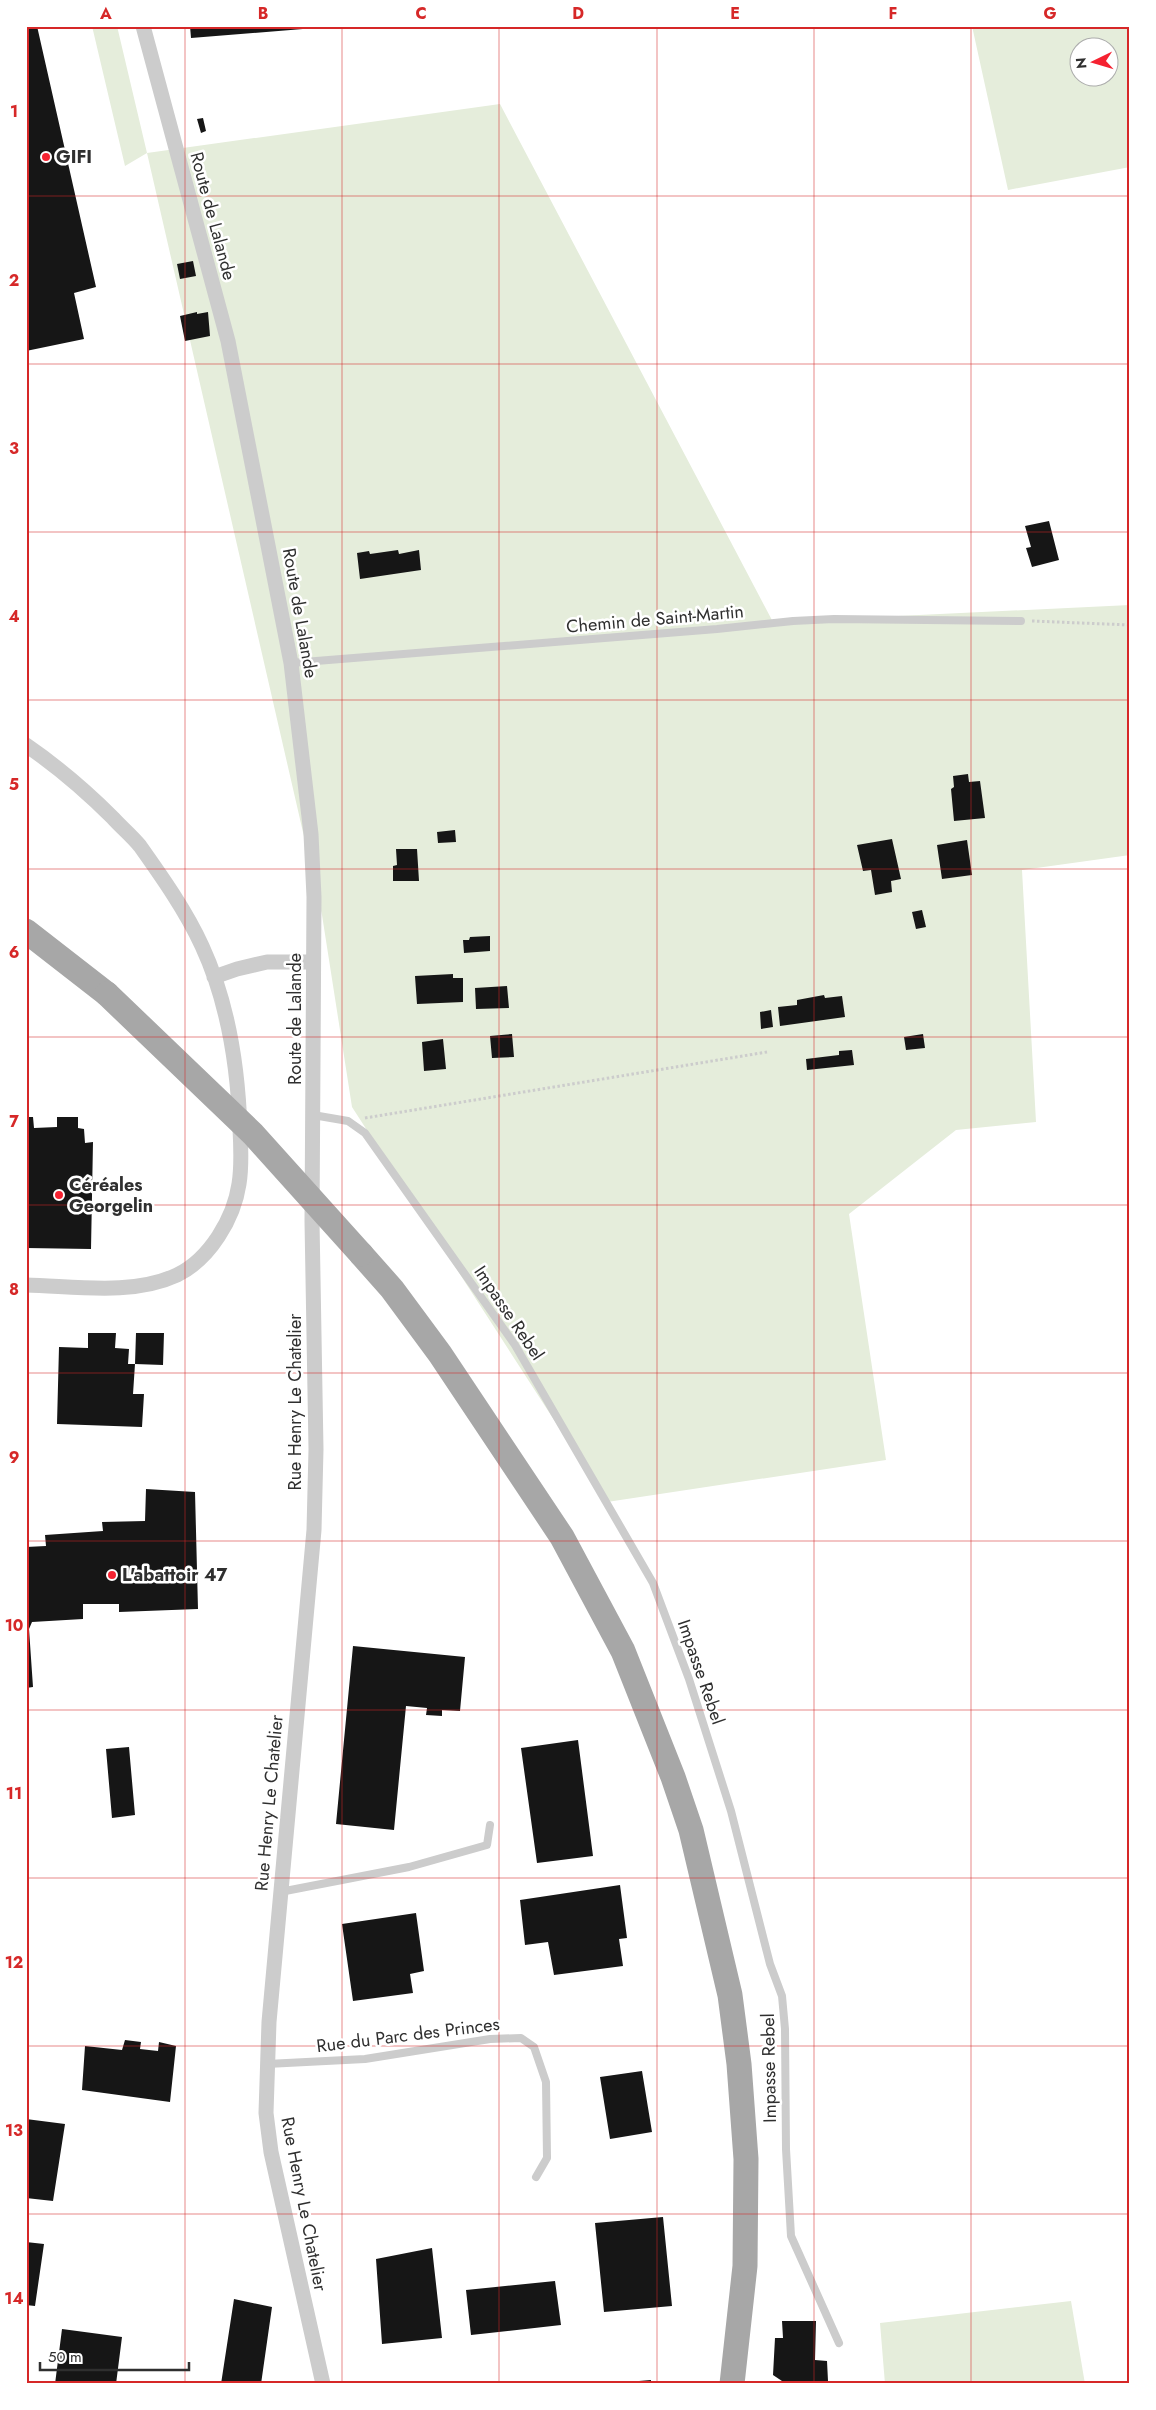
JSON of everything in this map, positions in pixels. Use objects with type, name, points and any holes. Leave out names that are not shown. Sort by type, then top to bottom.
[{"type":"main road","points":[[26,931],[108,994],[253,1134],[288,1176],[392,1290],[440,1354],[562,1537],[623,1651],[673,1777],[691,1830],[730,1995],[746,2159],[745,2266],[732,2384]]},
{"type":"street","name":"Route de Lalande","points":[[143,26],[228,341],[291,663],[310,834],[314,897],[312,1221]]},
{"type":"street","points":[[26,745],[78,783],[138,844],[190,924],[202,946],[214,978],[229,1036],[239,1112],[241,1156],[239,1184],[225,1223],[207,1253],[195,1264],[178,1274],[158,1282],[125,1287],[26,1284]]},
{"type":"street","points":[[214,978],[237,969],[267,962],[313,962]]},
{"type":"street","name":"Rue Henry Le Chatelier","points":[[312,1221],[316,1449],[314,1530],[280,1892],[267,2064],[266,2113],[271,2152],[323,2384]]},
{"type":"lane","name":"Chemin de Saint-Martin","points":[[291,663],[717,630],[793,621],[834,619],[1022,621]]},
{"type":"lane","name":"Impasse Rebel","points":[[313,1115],[348,1121],[365,1132],[515,1345],[654,1583],[690,1679],[731,1812],[770,1964],[782,1996],[785,2029],[786,2149],[791,2236],[839,2343]]},
{"type":"lane","points":[[280,1892],[409,1868],[486,1845],[490,1825]]},
{"type":"lane","name":"Rue du Parc des Princes","points":[[267,2064],[365,2059],[490,2039],[521,2038],[534,2047],[546,2082],[547,2158],[536,2177]]},
{"type":"path","points":[[1022,621],[1130,624]]},
{"type":"path","points":[[348,1121],[767,1052]]},
{"type":"green space","points":[[92,26],[117,26],[147,153],[125,166]]},
{"type":"green space","points":[[972,26],[1130,26],[1130,167],[1008,190]]},
{"type":"green space","points":[[500,104],[773,622],[1130,605],[1130,855],[1022,870],[1036,1122],[956,1130],[849,1214],[886,1460],[607,1502],[352,1107],[322,915],[147,153]]},
{"type":"green space","points":[[1071,2301],[1085,2384],[885,2384],[880,2323]]},
{"type":"building","name":"GIFI","points":[[26,26],[37,26],[96,287],[74,293],[84,339],[26,351]]},
{"type":"building","points":[[190,26],[315,26],[315,28],[191,38]]},
{"type":"building","points":[[203,118],[206,131],[201,133],[197,119]]},
{"type":"building","points":[[193,261],[196,276],[180,279],[177,264]]},
{"type":"building","points":[[197,312],[197,314],[208,312],[210,336],[185,341],[180,316]]},
{"type":"building","points":[[1049,521],[1059,560],[1032,567],[1026,548],[1031,547],[1025,526]]},
{"type":"building","points":[[398,550],[399,554],[419,550],[421,570],[360,579],[357,553],[369,551],[370,554]]},
{"type":"building","points":[[968,774],[969,782],[980,781],[985,818],[954,821],[951,789],[954,787],[953,776]]},
{"type":"building","points":[[455,830],[456,842],[438,843],[437,832]]},
{"type":"building","points":[[892,839],[901,879],[891,881],[892,892],[875,895],[871,870],[863,871],[857,845]]},
{"type":"building","points":[[967,840],[972,875],[942,879],[937,845]]},
{"type":"building","points":[[396,849],[417,849],[419,881],[393,881],[393,866],[397,865]]},
{"type":"building","points":[[922,910],[926,927],[916,929],[912,912]]},
{"type":"building","points":[[490,936],[490,951],[464,953],[463,940],[469,940],[470,937]]},
{"type":"building","points":[[453,974],[453,978],[463,978],[463,1002],[417,1004],[415,976]]},
{"type":"building","points":[[507,986],[509,1008],[476,1009],[475,988]]},
{"type":"building","points":[[824,995],[825,998],[842,996],[845,1017],[780,1026],[778,1007],[797,1005],[797,1000]]},
{"type":"building","points":[[771,1010],[773,1027],[761,1029],[760,1012]]},
{"type":"building","points":[[512,1034],[514,1057],[492,1058],[490,1036]]},
{"type":"building","points":[[923,1034],[925,1048],[906,1050],[904,1037]]},
{"type":"building","points":[[443,1039],[446,1069],[424,1071],[422,1042]]},
{"type":"building","points":[[852,1050],[854,1065],[807,1070],[806,1059],[839,1055],[839,1051]]},
{"type":"building","name":"Céréales Georgelin","points":[[26,1117],[33,1117],[34,1128],[57,1127],[57,1117],[78,1117],[78,1128],[84,1129],[85,1143],[93,1142],[91,1249],[26,1248]]},
{"type":"building","points":[[88,1333],[116,1333],[115,1348],[129,1349],[128,1364],[135,1364],[133,1394],[144,1394],[142,1427],[57,1424],[59,1347],[88,1348]]},
{"type":"building","points":[[136,1333],[164,1333],[163,1365],[135,1364]]},
{"type":"building","name":"L'abattoir 47","points":[[146,1489],[195,1492],[198,1609],[119,1612],[119,1604],[83,1604],[83,1619],[32,1622],[29,1629],[33,1687],[26,1688],[26,1547],[46,1546],[45,1535],[103,1531],[102,1522],[145,1521]]},
{"type":"building","points":[[353,1646],[465,1657],[460,1711],[442,1710],[442,1716],[426,1715],[427,1708],[406,1706],[394,1830],[336,1824]]},
{"type":"building","points":[[578,1740],[593,1856],[537,1863],[521,1748]]},
{"type":"building","points":[[129,1747],[135,1815],[112,1818],[106,1749]]},
{"type":"building","points":[[620,1885],[627,1938],[619,1939],[623,1966],[554,1975],[548,1942],[525,1945],[520,1900]]},
{"type":"building","points":[[416,1913],[424,1971],[410,1974],[413,1993],[353,2001],[342,1924]]},
{"type":"building","points":[[125,2040],[141,2042],[140,2049],[158,2051],[159,2042],[176,2046],[170,2102],[82,2090],[85,2046],[122,2050]]},
{"type":"building","points":[[642,2071],[652,2132],[610,2139],[600,2077]]},
{"type":"building","points":[[26,2119],[65,2124],[53,2201],[26,2198]]},
{"type":"building","points":[[663,2217],[672,2306],[604,2312],[595,2223]]},
{"type":"building","points":[[26,2242],[44,2244],[35,2306],[26,2305]]},
{"type":"building","points":[[432,2248],[442,2338],[382,2344],[376,2259]]},
{"type":"building","points":[[555,2281],[561,2325],[471,2335],[466,2290]]},
{"type":"building","points":[[234,2299],[272,2307],[261,2384],[221,2384]]},
{"type":"building","points":[[782,2321],[816,2321],[815,2360],[827,2361],[828,2381],[782,2381],[773,2375],[775,2338],[783,2338]]},
{"type":"building","points":[[62,2329],[122,2337],[116,2384],[55,2384]]},
{"type":"building","points":[[651,2380],[651,2384],[628,2384],[627,2382]]},
{"type":"place","name":"GIFI","points":[[46,157]]},
{"type":"place","name":"Céréales Georgelin","points":[[59,1195]]},
{"type":"place","name":"L'abattoir 47","points":[[112,1575]]}]
